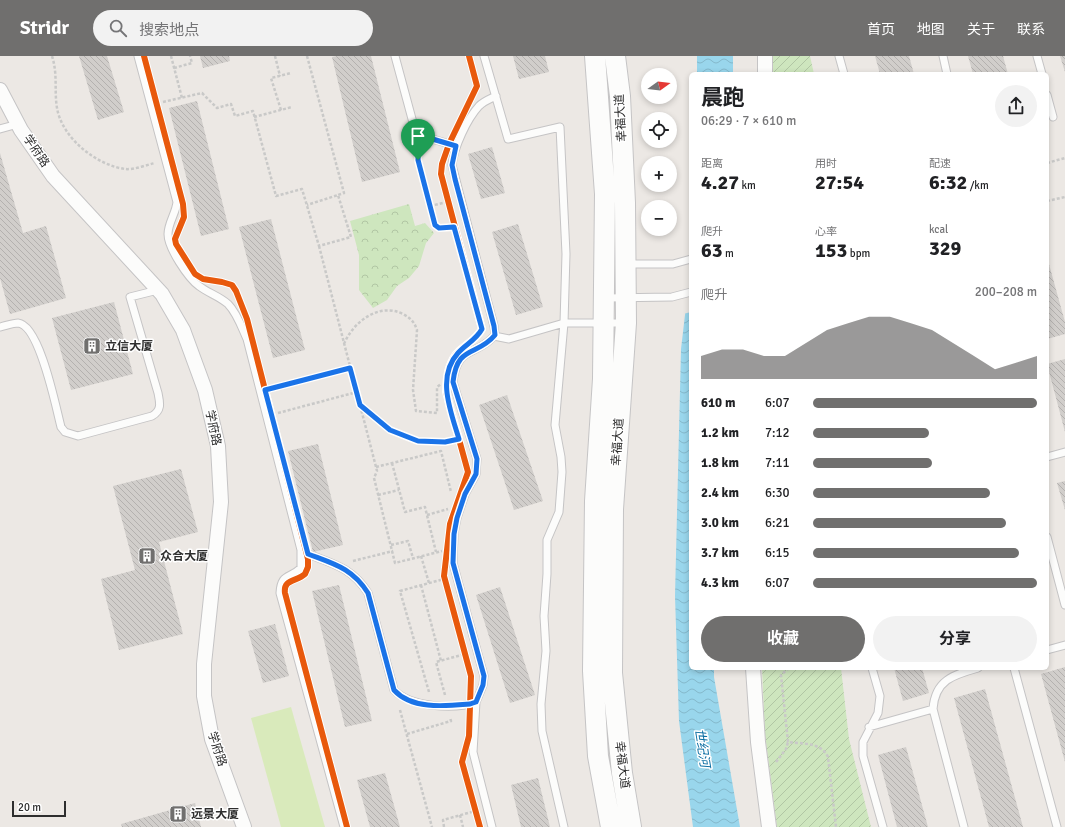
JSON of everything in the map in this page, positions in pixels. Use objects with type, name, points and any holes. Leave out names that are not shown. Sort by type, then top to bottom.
[{"type":"main road","name":"幸福大道","points":[[596,56],[605,194],[615,264],[626,298],[626,323],[613,509],[612,673],[622,773],[631,827]]},
{"type":"main road","name":"幸福大道","points":[[611,827],[598,756],[593,671],[595,501],[603,379],[604,298],[615,264],[625,203],[621,111],[615,56]]},
{"type":"street","points":[[765,56],[765,72]]},
{"type":"street","name":"学府路","points":[[0,90],[18,124],[53,176],[158,290],[183,330],[205,390],[218,446],[221,502],[204,664],[204,696],[212,739],[244,827]]},
{"type":"street","points":[[753,670],[758,742],[770,827]]},
{"type":"lane","points":[[138,56],[177,202],[176,211],[168,229],[170,246],[190,276],[199,286],[228,304],[237,318],[247,339],[301,550],[301,568],[297,572],[284,577],[280,584],[280,593],[344,827]]},
{"type":"lane","points":[[396,56],[415,130],[419,135],[456,146]]},
{"type":"lane","points":[[484,56],[508,139],[560,127],[566,254],[564,323],[555,425],[561,457],[562,472],[559,512],[547,540],[547,574],[544,616],[546,651],[541,704],[542,731],[564,827]]},
{"type":"lane","points":[[839,56],[843,72]]},
{"type":"lane","points":[[943,56],[947,72]]},
{"type":"lane","points":[[1037,56],[1041,72]]},
{"type":"lane","points":[[492,827],[474,752],[476,702],[483,685],[484,676],[453,563],[454,534],[457,518],[465,494],[476,474],[477,459],[453,382],[454,372],[464,354],[490,340],[494,336],[494,326],[453,172],[452,159],[456,146],[480,104],[496,96]]},
{"type":"lane","points":[[1049,102],[1053,117]]},
{"type":"lane","points":[[0,129],[18,124]]},
{"type":"lane","points":[[615,264],[673,264],[689,259]]},
{"type":"lane","points":[[0,328],[19,323],[32,332],[39,347],[61,427],[65,432],[78,436],[152,416],[158,412],[160,405],[158,393],[130,297],[158,290]]},
{"type":"lane","points":[[604,298],[672,297],[689,292]]},
{"type":"lane","points":[[494,336],[509,339],[564,323],[626,323]]},
{"type":"lane","points":[[1049,456],[1065,452]]},
{"type":"lane","points":[[1049,545],[1065,605]]},
{"type":"lane","points":[[308,554],[337,565],[356,577],[368,593],[394,690],[400,696],[427,705],[448,706],[476,702]]},
{"type":"lane","points":[[1049,649],[1065,645]]},
{"type":"lane","points":[[873,670],[880,696],[878,713],[869,727],[864,742],[863,756],[883,827]]},
{"type":"lane","points":[[964,827],[933,709],[934,696],[947,679],[954,674],[970,670]]},
{"type":"lane","points":[[1015,670],[1057,827]]},
{"type":"lane","points":[[869,727],[933,709]]},
{"type":"path","points":[[52,56],[56,69],[59,115],[72,138],[84,150],[98,159],[126,170],[166,160]]},
{"type":"path","points":[[171,56],[182,98]]},
{"type":"path","points":[[174,68],[192,63],[190,56]]},
{"type":"path","points":[[275,56],[280,76]]},
{"type":"path","points":[[307,56],[344,193],[307,205]]},
{"type":"path","points":[[281,110],[272,78],[291,73]]},
{"type":"path","points":[[155,97],[157,104],[202,93],[217,108],[231,104],[234,116],[253,111],[276,196],[302,189],[319,246],[377,471],[374,478],[395,563],[448,550]]},
{"type":"path","points":[[254,117],[292,107]]},
{"type":"path","points":[[419,135],[418,160],[435,225],[439,228],[453,224],[456,234]]},
{"type":"path","points":[[1049,162],[1065,158]]},
{"type":"path","points":[[319,246],[351,237],[338,195]]},
{"type":"path","points":[[430,206],[448,205],[445,195]]},
{"type":"path","points":[[1049,200],[1065,196]]},
{"type":"path","points":[[344,344],[348,334],[366,317],[376,312],[399,312],[410,318],[415,323],[417,330],[413,390],[416,411],[437,413],[437,388],[447,384]]},
{"type":"path","points":[[260,392],[350,368]]},
{"type":"path","points":[[272,415],[357,392]]},
{"type":"path","points":[[360,405],[390,430],[405,438],[430,443],[459,439]]},
{"type":"path","points":[[457,432],[460,446]]},
{"type":"path","points":[[376,467],[441,451],[452,493]]},
{"type":"path","points":[[392,463],[405,512],[425,507],[436,552]]},
{"type":"path","points":[[378,495],[399,490]]},
{"type":"path","points":[[427,514],[455,508]]},
{"type":"path","points":[[452,517],[455,508]]},
{"type":"path","points":[[391,545],[408,541],[413,558]]},
{"type":"path","points":[[337,565],[392,551]]},
{"type":"path","points":[[421,556],[429,583]]},
{"type":"path","points":[[444,568],[447,586]]},
{"type":"path","points":[[430,696],[400,591],[445,579]]},
{"type":"path","points":[[421,585],[441,660]]},
{"type":"path","points":[[463,646],[466,661]]},
{"type":"path","points":[[407,734],[452,721],[436,662],[464,654]]},
{"type":"path","points":[[787,670],[781,675],[788,742],[816,746],[824,750],[828,757],[836,827]]},
{"type":"path","points":[[394,690],[432,827]]},
{"type":"path","points":[[444,827],[443,820],[460,815],[476,814],[474,804]]},
{"type":"path","points":[[460,815],[463,827]]},
{"type":"green space","points":[[773,56],[810,56],[814,72],[773,72]]},
{"type":"green space","points":[[409,204],[415,226],[425,223],[434,233],[426,243],[419,266],[409,278],[397,286],[387,300],[373,308],[359,290],[359,255],[350,221]]},
{"type":"green space","points":[[762,670],[841,670],[849,739],[871,827],[777,827],[765,734]]},
{"type":"green space","points":[[291,707],[325,827],[281,827],[251,718]]},
{"type":"water","points":[[697,56],[733,56],[733,72],[697,72]]},
{"type":"water","name":"世纪河","points":[[689,281],[689,670],[714,670],[740,827],[693,827],[679,721],[675,596],[681,349]]},
{"type":"pier","points":[[689,264],[689,312],[683,314]]},
{"type":"building","points":[[79,56],[107,56],[124,112],[98,120]]},
{"type":"building","points":[[200,56],[229,56],[230,61],[203,68]]},
{"type":"building","points":[[371,56],[400,172],[362,182],[332,57]]},
{"type":"building","points":[[513,56],[545,56],[549,72],[519,79]]},
{"type":"building","points":[[875,56],[909,56],[913,72],[879,72]]},
{"type":"building","points":[[968,56],[1003,56],[1007,72],[972,72]]},
{"type":"building","points":[[1060,56],[1065,56],[1065,72]]},
{"type":"building","points":[[197,101],[229,229],[201,236],[169,108]]},
{"type":"building","points":[[492,147],[505,193],[481,199],[468,154]]},
{"type":"building","points":[[0,153],[23,233],[46,226],[66,298],[10,314],[0,278]]},
{"type":"building","points":[[271,219],[305,350],[273,358],[239,227]]},
{"type":"building","points":[[518,224],[543,307],[516,315],[492,232]]},
{"type":"building","points":[[1049,264],[1065,322],[1065,334],[1049,338]]},
{"type":"building","name":"立信大厦","points":[[114,302],[133,374],[71,390],[52,318]]},
{"type":"building","points":[[1065,359],[1065,432],[1049,372],[1049,363]]},
{"type":"building","points":[[507,395],[543,501],[514,510],[479,405]]},
{"type":"building","points":[[318,444],[343,545],[313,552],[288,451]]},
{"type":"building","name":"众合大厦","points":[[181,469],[198,532],[159,542],[183,634],[119,650],[101,579],[135,570],[113,486]]},
{"type":"building","points":[[1065,481],[1065,510],[1057,483]]},
{"type":"building","points":[[339,585],[372,721],[345,727],[312,591]]},
{"type":"building","points":[[500,587],[535,695],[510,703],[476,595]]},
{"type":"building","points":[[275,624],[289,676],[263,683],[248,631]]},
{"type":"building","points":[[1065,667],[1065,762],[1041,674]]},
{"type":"building","points":[[895,670],[923,670],[929,693],[903,701]]},
{"type":"building","points":[[985,689],[1023,827],[989,827],[954,698]]},
{"type":"building","points":[[906,747],[928,827],[897,827],[878,755]]},
{"type":"building","points":[[385,773],[400,827],[370,827],[357,780]]},
{"type":"building","points":[[538,778],[550,827],[521,827],[511,785]]},
{"type":"building","name":"远景大厦","points":[[195,803],[201,827],[122,827],[121,824]]},
{"type":"cycle path","points":[[144,56],[183,204],[184,217],[175,239],[176,244],[195,274],[203,279],[232,285],[236,291],[247,319],[308,559],[308,567],[305,574],[288,583],[285,588],[285,593],[347,827]]},
{"type":"cycle path","points":[[469,56],[477,86],[449,144],[442,164],[441,174],[482,329],[455,355],[450,365],[448,376],[446,392],[468,472],[450,524],[444,576],[471,676],[469,736],[462,762],[480,827]]},
{"type":"place","name":"立信大厦","points":[[92,346]]},
{"type":"place","name":"众合大厦","points":[[147,556]]},
{"type":"place","name":"远景大厦","points":[[178,814]]},
{"type":"route","points":[[419,135],[456,146],[453,153],[452,165],[494,326],[495,335],[490,340],[464,354],[454,372],[453,382],[477,459],[476,474],[465,494],[457,518],[454,534],[453,563],[484,676],[483,685],[478,693],[476,702],[470,704],[442,706],[427,705],[409,700],[400,696],[394,690],[368,593],[363,585],[356,577],[346,570],[308,554],[265,390],[350,368],[360,405],[390,430],[405,438],[430,443],[459,439],[446,392],[447,381],[453,359],[458,352],[478,336],[482,329],[454,227],[439,228],[435,225],[418,160],[419,135]]}]
